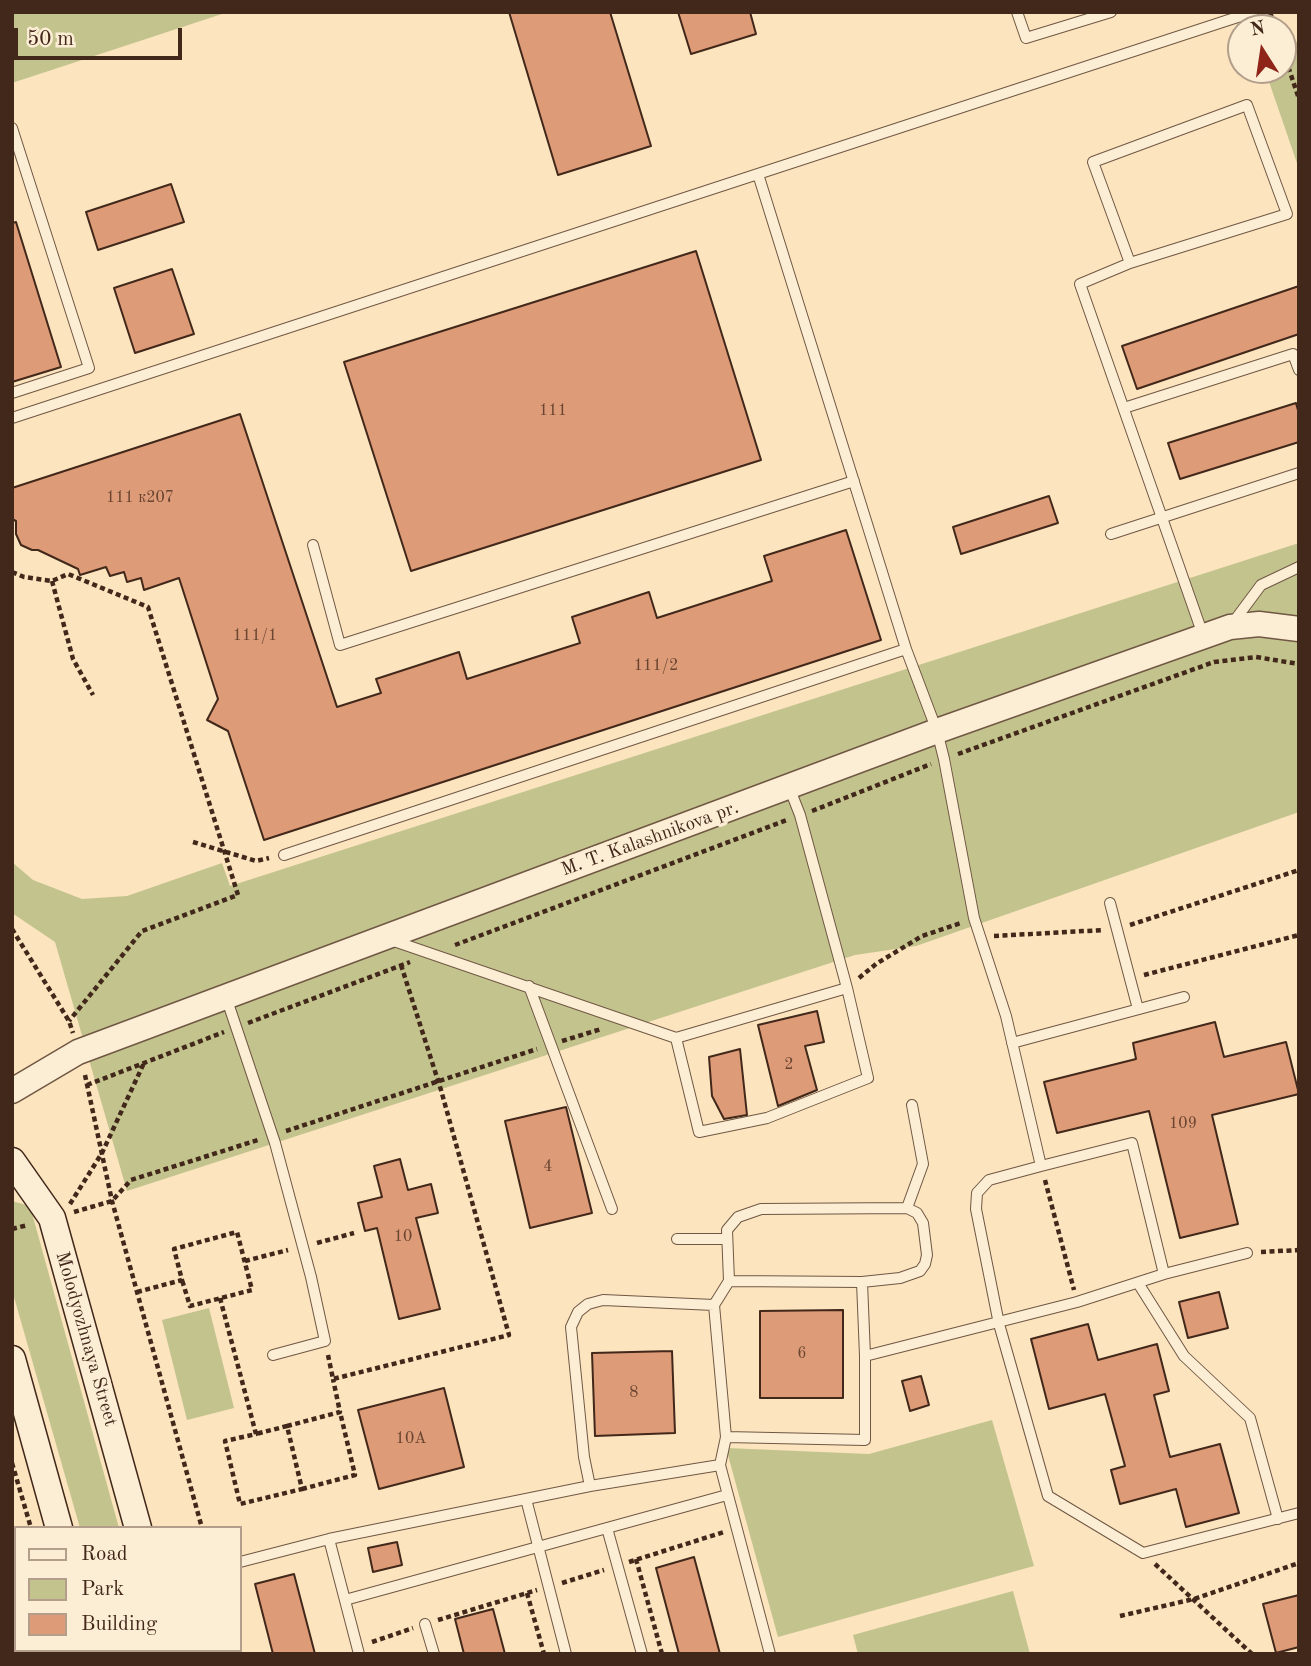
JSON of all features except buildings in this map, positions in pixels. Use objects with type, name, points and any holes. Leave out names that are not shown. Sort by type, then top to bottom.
[{"type":"main road","name":"Molodyozhnaya Street","points":[[12,1161],[52,1218],[137,1526]]},
{"type":"main road","points":[[12,1359],[58,1526]]},
{"type":"street","name":"M. T. Kalashnikova pr.","points":[[12,1091],[78,1052],[937,731],[1230,627],[1258,624],[1299,629]]},
{"type":"lane","points":[[1017,12],[1026,38],[1111,12]]},
{"type":"lane","points":[[12,418],[1253,12]]},
{"type":"lane","points":[[1130,263],[1093,162],[1247,105],[1287,214],[1130,263],[1080,284],[1203,636]]},
{"type":"lane","points":[[12,128],[89,368],[12,393]]},
{"type":"lane","points":[[758,174],[906,649],[937,731],[974,918],[1012,1043],[1041,1166]]},
{"type":"lane","points":[[1124,408],[1293,355],[1299,370]]},
{"type":"lane","points":[[1111,534],[1299,473]]},
{"type":"lane","points":[[313,545],[341,645],[854,481]]},
{"type":"lane","points":[[1230,627],[1261,585],[1299,567]]},
{"type":"lane","points":[[284,855],[906,649]]},
{"type":"lane","points":[[676,1038],[699,1132],[767,1118],[868,1079],[847,988],[800,816],[789,787]]},
{"type":"lane","points":[[1110,903],[1138,1009]]},
{"type":"lane","points":[[384,938],[435,953],[676,1038],[847,988]]},
{"type":"lane","points":[[529,986],[612,1209]]},
{"type":"lane","points":[[226,996],[272,1135],[312,1277],[325,1341],[273,1355]]},
{"type":"lane","points":[[1012,1043],[1184,997]]},
{"type":"lane","points":[[907,1208],[923,1164],[912,1105]]},
{"type":"lane","points":[[1164,1274],[1132,1143],[989,1180],[977,1193],[976,1209],[999,1324],[1048,1496],[1143,1553],[1299,1513]]},
{"type":"lane","points":[[729,1281],[862,1282],[900,1278],[920,1271],[925,1264],[927,1255],[923,1223],[917,1213],[907,1208],[761,1209],[738,1217],[727,1230],[729,1281],[714,1305],[726,1437],[720,1465],[769,1654]]},
{"type":"lane","points":[[677,1239],[727,1239]]},
{"type":"lane","points":[[865,1356],[1077,1303],[1164,1274],[1247,1253]]},
{"type":"lane","points":[[726,1437],[865,1440],[862,1282]]},
{"type":"lane","points":[[1138,1283],[1184,1356],[1250,1418],[1278,1519]]},
{"type":"lane","points":[[590,1486],[584,1457],[571,1327],[578,1312],[588,1304],[603,1300],[714,1305]]},
{"type":"lane","points":[[242,1561],[328,1539],[590,1486],[720,1465]]},
{"type":"lane","points":[[345,1600],[727,1495]]},
{"type":"lane","points":[[526,1499],[566,1654]]},
{"type":"lane","points":[[607,1528],[642,1654]]},
{"type":"lane","points":[[328,1539],[359,1654]]},
{"type":"lane","points":[[425,1625],[434,1654]]},
{"type":"path","points":[[12,572],[24,577],[52,581],[68,575],[148,607],[238,895],[142,930],[69,1021]]},
{"type":"path","points":[[52,581],[73,659],[93,695]]},
{"type":"path","points":[[87,1085],[944,759],[1214,662],[1256,657],[1299,664]]},
{"type":"path","points":[[193,842],[256,861],[284,855]]},
{"type":"path","points":[[980,937],[1117,929],[1299,870]]},
{"type":"path","points":[[847,988],[876,964],[922,936],[974,918]]},
{"type":"path","points":[[12,929],[69,1021],[87,1085],[112,1201],[201,1526]]},
{"type":"path","points":[[1130,978],[1299,935]]},
{"type":"path","points":[[333,1379],[509,1335],[439,1082],[401,965]]},
{"type":"path","points":[[112,1201],[131,1180],[628,1021]]},
{"type":"path","points":[[64,1215],[102,1153],[145,1063]]},
{"type":"path","points":[[1041,1166],[1077,1303]]},
{"type":"path","points":[[237,1232],[252,1290],[190,1306],[183,1280],[174,1249],[237,1232]]},
{"type":"path","points":[[1247,1253],[1299,1250]]},
{"type":"path","points":[[137,1292],[183,1280]]},
{"type":"path","points":[[220,1298],[256,1434]]},
{"type":"path","points":[[325,1341],[355,1475],[240,1504],[225,1441],[340,1412]]},
{"type":"path","points":[[287,1426],[302,1489]]},
{"type":"path","points":[[12,1463],[30,1526]]},
{"type":"path","points":[[1143,1553],[1252,1654]]},
{"type":"path","points":[[636,1559],[662,1654]]},
{"type":"path","points":[[1120,1616],[1194,1599],[1299,1563]]},
{"type":"path","points":[[527,1593],[544,1654]]},
{"type":"green space","points":[[12,12],[228,12],[12,83]]},
{"type":"green space","points":[[1297,42],[1299,169],[1270,84],[1297,84]]},
{"type":"green space","points":[[1299,543],[1299,812],[916,946],[855,955],[127,1191],[55,942],[12,913],[12,862],[33,880],[82,899],[127,896],[222,863],[230,886]]},
{"type":"green space","points":[[12,1201],[30,1206],[118,1526],[79,1526],[12,1290]]},
{"type":"green space","points":[[209,1308],[234,1408],[187,1420],[162,1320]]},
{"type":"green space","points":[[992,1420],[1034,1566],[778,1637],[726,1448],[869,1454]]},
{"type":"green space","points":[[1013,1591],[1030,1654],[858,1654],[853,1635]]}]
